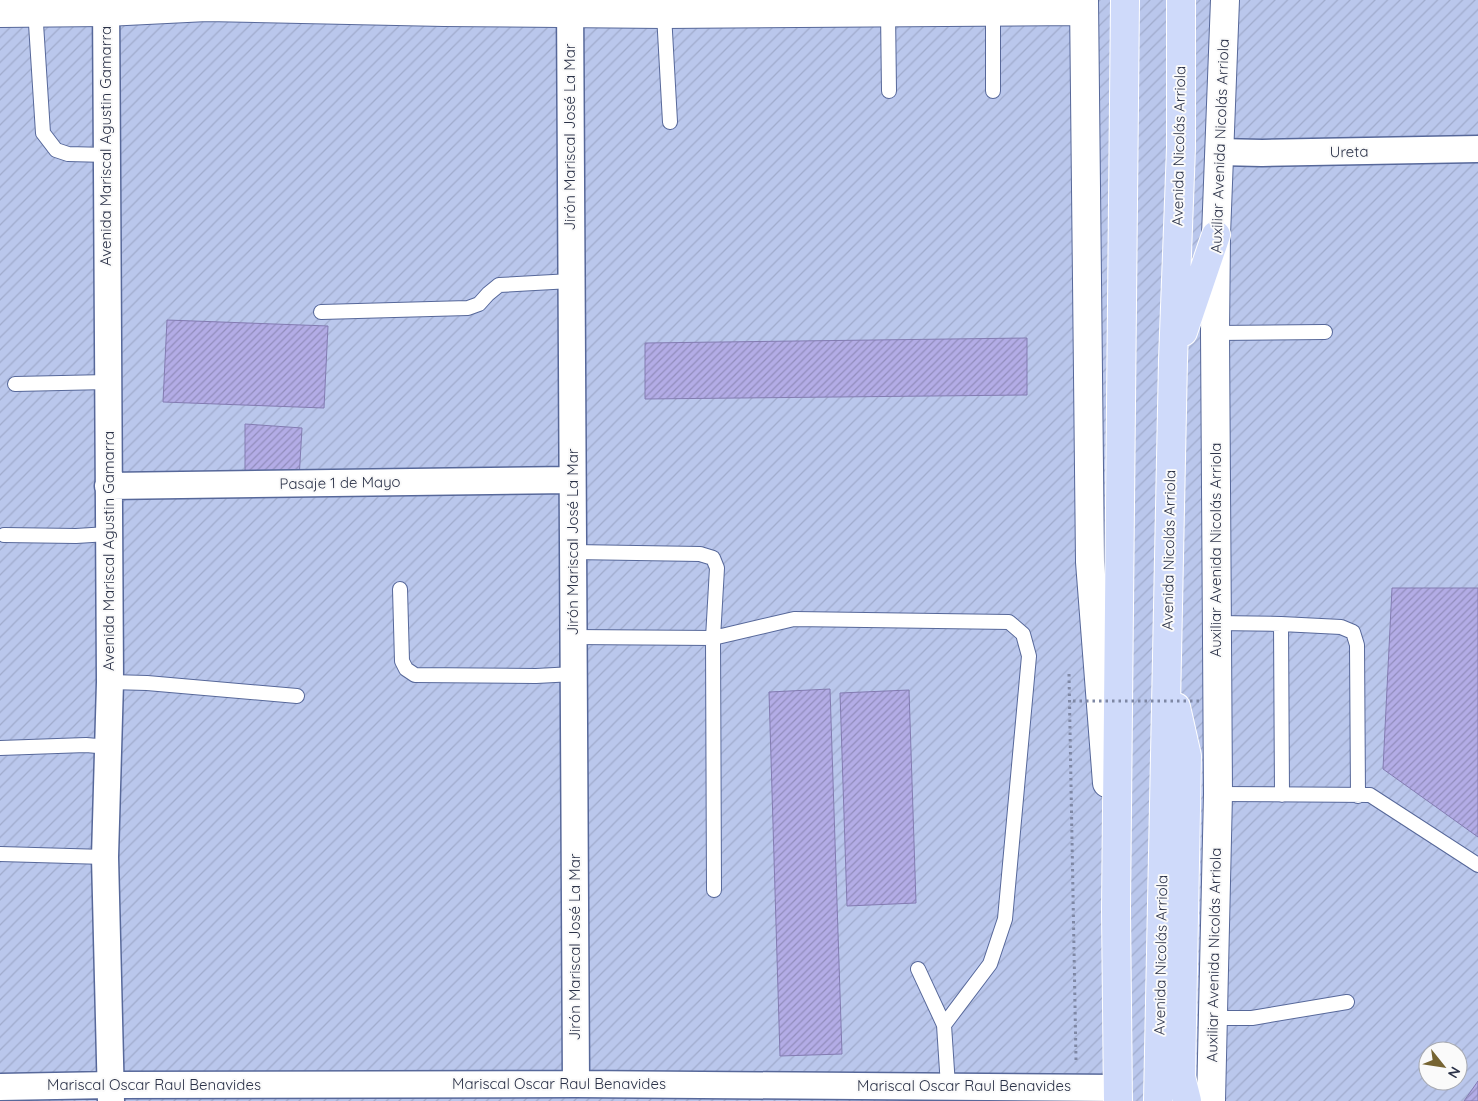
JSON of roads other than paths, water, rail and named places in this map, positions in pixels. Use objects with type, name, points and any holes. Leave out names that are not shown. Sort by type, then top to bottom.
[{"type":"main road","points":[[1118,1094],[1116,910],[1125,0]]},
{"type":"main road","name":"Avenida Nicolás Arriola","points":[[1158,1101],[1174,360],[1181,148],[1181,0]]},
{"type":"main road","points":[[1174,360],[1216,235]]},
{"type":"main road","points":[[1167,666],[1188,756],[1181,1077],[1187,1101]]},
{"type":"street","name":"Auxiliar Avenida Nicolás Arriola","points":[[1211,1101],[1218,794],[1216,235],[1225,0]]},
{"type":"street","points":[[0,13],[35,6],[207,4],[570,6],[664,14],[731,6],[888,12],[962,6],[993,10],[1084,5],[1090,562],[1116,910]]},
{"type":"street","name":"Avenida Mariscal Agustin Gamarra","points":[[106,6],[110,682],[105,857],[111,1093]]},
{"type":"street","name":"Jirón Mariscal José La Mar","points":[[570,6],[576,1084]]},
{"type":"street","name":"Ureta","points":[[1219,152],[1478,149]]},
{"type":"street","name":"Pasaje 1 de Mayo","points":[[108,486],[572,480]]},
{"type":"street","name":"Mariscal Oscar Raul Benavides","points":[[0,1087],[111,1093],[576,1084],[948,1086],[1077,1087],[1118,1094]]},
{"type":"lane","points":[[35,6],[43,133],[56,150],[68,154],[106,155]]},
{"type":"lane","points":[[992,91],[993,10]]},
{"type":"lane","points":[[888,12],[889,91]]},
{"type":"lane","points":[[664,14],[670,122]]},
{"type":"lane","points":[[321,312],[468,308],[479,304],[499,286],[571,281]]},
{"type":"lane","points":[[1215,333],[1325,332]]},
{"type":"lane","points":[[14,384],[108,382]]},
{"type":"lane","points":[[4,535],[76,536],[108,534]]},
{"type":"lane","points":[[573,552],[700,554],[714,558],[717,568],[713,638],[714,890]]},
{"type":"lane","points":[[400,589],[402,661],[406,669],[415,675],[536,676],[574,674]]},
{"type":"lane","points":[[573,637],[713,638],[794,619],[1009,622],[1023,634],[1029,656],[1005,919],[990,964],[944,1025]]},
{"type":"lane","points":[[1217,623],[1342,627],[1353,632],[1356,645],[1358,796]]},
{"type":"lane","points":[[1281,624],[1282,795]]},
{"type":"lane","points":[[110,682],[147,683],[297,696]]},
{"type":"lane","points":[[0,748],[86,745],[109,747]]},
{"type":"lane","points":[[1218,794],[1370,795],[1478,865]]},
{"type":"lane","points":[[0,854],[105,857]]},
{"type":"lane","points":[[918,969],[944,1025],[948,1086]]},
{"type":"lane","points":[[1213,1018],[1252,1018],[1347,1002]]}]
